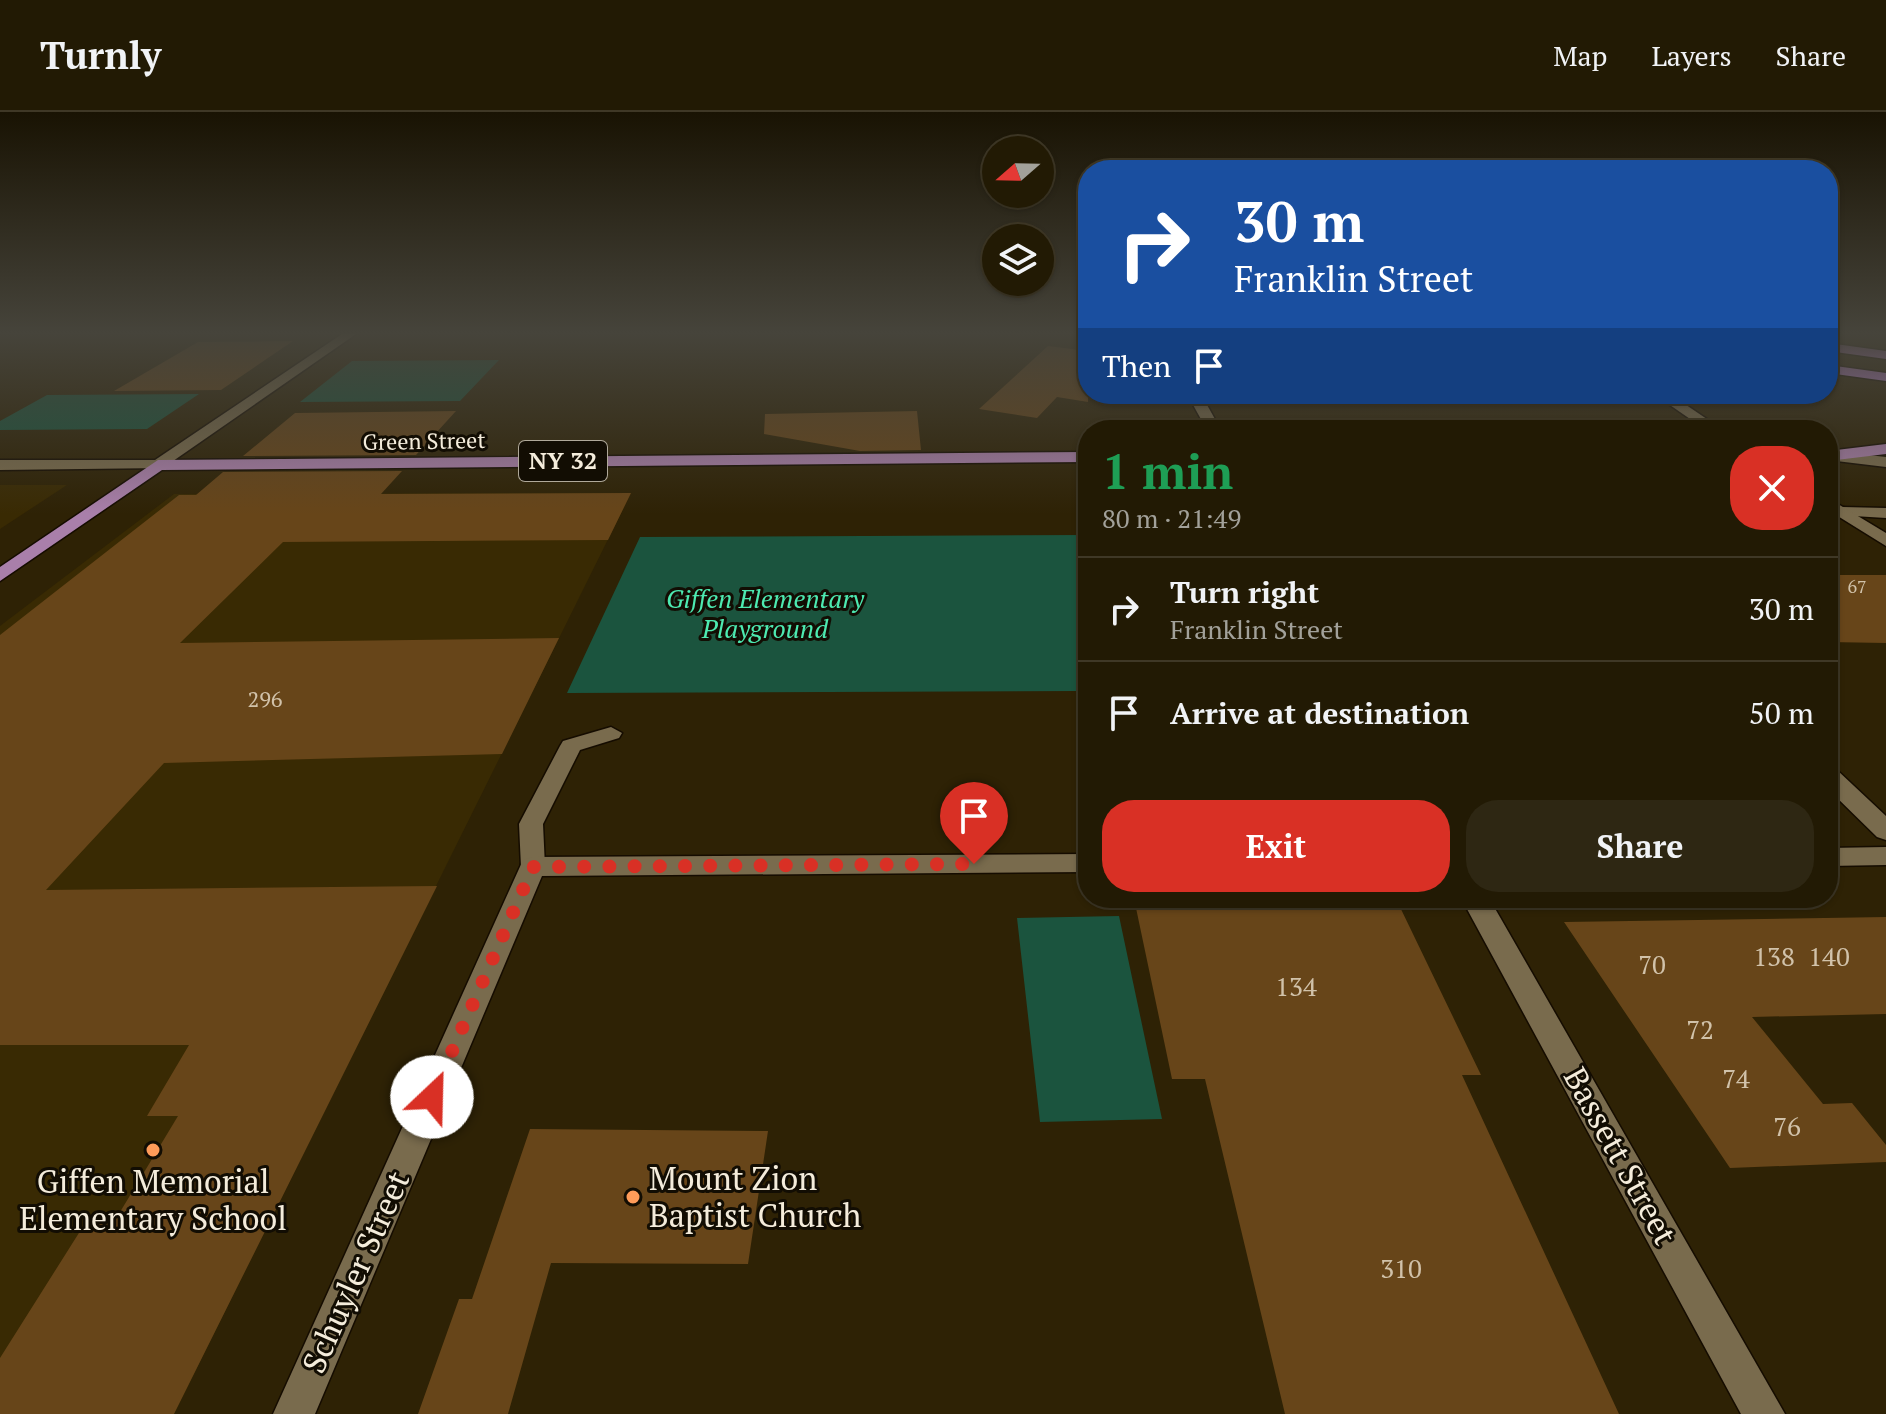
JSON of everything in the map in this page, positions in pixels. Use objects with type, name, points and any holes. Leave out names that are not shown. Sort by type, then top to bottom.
[{"type":"main road","points":[[1838,455],[1886,449]]},
{"type":"main road","name":"Green Street","points":[[158,465],[1078,457]]},
{"type":"main road","points":[[0,575],[158,465]]},
{"type":"street","points":[[158,465],[264,393]]},
{"type":"street","points":[[1676,404],[1701,420]]},
{"type":"street","points":[[1838,457],[1886,462]]},
{"type":"street","name":"Green Street","points":[[0,465],[158,465]]},
{"type":"street","points":[[1838,510],[1886,541]]},
{"type":"street","points":[[1838,785],[1886,831]]},
{"type":"street","points":[[1838,857],[1886,856]]},
{"type":"street","points":[[533,867],[1078,863]]},
{"type":"street","name":"Schuyler Street","points":[[294,1414],[533,867]]},
{"type":"street","name":"Bassett Street","points":[[1481,908],[1764,1414]]},
{"type":"lane","points":[[1838,508],[1886,513]]},
{"type":"lane","points":[[533,867],[531,824],[571,746],[611,733]]},
{"type":"shaded area","points":[[0,485],[67,485],[0,529]]},
{"type":"shaded area","name":"Giffen Memorial Elementary School","points":[[631,493],[174,1414],[0,1414],[0,626],[174,494]]},
{"type":"green space","points":[[312,393],[468,393],[460,401],[300,402]]},
{"type":"green space","points":[[199,394],[147,429],[0,430],[0,421],[47,395]]},
{"type":"green space","name":"Giffen Elementary Playground","points":[[1078,535],[1078,696],[1077,691],[567,693],[640,537]]},
{"type":"green space","points":[[1119,916],[1162,1119],[1040,1122],[1017,918]]},
{"type":"building","points":[[997,393],[1078,393],[1078,400],[1057,397],[1037,418],[979,409]]},
{"type":"building","points":[[456,411],[416,455],[243,456],[295,413]]},
{"type":"building","points":[[917,411],[921,450],[860,451],[764,434],[765,414]]},
{"type":"building","name":"Giffen Memorial Elementary School","points":[[402,471],[381,494],[631,493],[608,540],[283,542],[180,643],[559,638],[502,754],[164,763],[46,890],[437,886],[174,1414],[0,1414],[0,1358],[89,1217],[117,1217],[178,1116],[147,1116],[189,1045],[0,1045],[0,635],[179,495],[196,495],[223,472]]},
{"type":"building","points":[[1838,575],[1886,575],[1886,643],[1838,642]]},
{"type":"building","points":[[1136,908],[1400,908],[1481,1075],[1462,1075],[1619,1414],[1285,1414],[1205,1079],[1172,1079]]},
{"type":"building","points":[[1886,917],[1886,1014],[1752,1017],[1823,1104],[1852,1103],[1886,1145],[1886,1162],[1730,1168],[1564,922]]},
{"type":"building","name":"Mount Zion Baptist Church","points":[[530,1129],[768,1131],[748,1264],[551,1263],[508,1414],[418,1414],[459,1299],[472,1299]]},
{"type":"place","name":"Giffen Memorial Elementary School","points":[[153,1150]]},
{"type":"place","name":"Mount Zion Baptist Church","points":[[633,1197]]},
{"type":"route","points":[[432,1097],[533,867],[974,864]]}]
